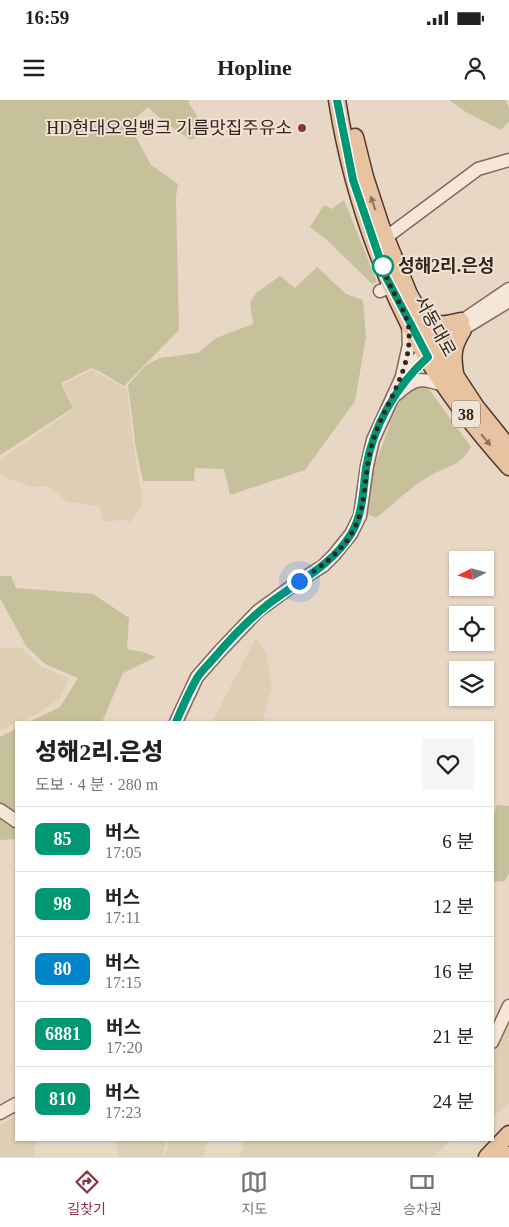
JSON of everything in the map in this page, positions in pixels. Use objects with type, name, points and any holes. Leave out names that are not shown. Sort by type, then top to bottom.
[{"type":"main road","name":"서동대로","points":[[337,100],[353,180],[385,289],[413,316]]},
{"type":"main road","name":"서동대로","points":[[348,100],[365,176],[413,316],[473,425],[509,467]]},
{"type":"main road","points":[[413,316],[435,325],[462,325],[453,352],[451,382]]},
{"type":"main road","name":"서동대로","points":[[451,382],[476,407],[509,448]]},
{"type":"main road","points":[[487,1157],[509,1134]]},
{"type":"street","points":[[386,236],[427,208],[478,169],[509,160]]},
{"type":"street","points":[[401,379],[431,349],[509,289]]},
{"type":"street","points":[[462,325],[509,301]]},
{"type":"street","points":[[176,721],[197,677],[219,652],[258,612],[299,581],[323,566],[351,534],[360,516],[367,466],[373,440],[401,379],[408,345],[409,328],[413,316]]},
{"type":"street","points":[[394,393],[431,349]]},
{"type":"street","points":[[394,393],[407,384],[420,379],[434,382],[451,382]]},
{"type":"street","points":[[0,810],[15,820]]},
{"type":"street","points":[[494,1038],[509,1006]]},
{"type":"street","points":[[0,1113],[15,1105]]},
{"type":"shaded area","points":[[0,100],[189,100],[206,131],[191,140],[164,122],[148,107],[129,124],[151,165],[178,184],[176,197],[179,330],[124,386],[91,368],[61,383],[73,408],[0,455]]},
{"type":"shaded area","points":[[449,100],[506,100],[509,109],[509,122],[501,130],[466,112]]},
{"type":"shaded area","points":[[344,200],[377,282],[372,284],[327,240],[310,227],[324,205],[332,209]]},
{"type":"shaded area","points":[[317,267],[346,294],[363,300],[366,337],[355,401],[305,470],[230,495],[224,469],[195,468],[194,481],[143,481],[136,449],[128,385],[146,365],[160,358],[198,353],[216,338],[253,324],[250,302],[256,293],[280,276],[295,288]]},
{"type":"shaded area","points":[[92,370],[127,389],[143,504],[131,522],[122,520],[104,522],[99,506],[68,502],[48,486],[30,487],[0,475],[0,460],[74,409],[63,384]]},
{"type":"shaded area","points":[[418,386],[428,388],[471,447],[457,463],[421,481],[376,518],[367,514],[366,504],[372,474],[396,406],[405,394]]},
{"type":"shaded area","points":[[0,576],[11,576],[16,588],[93,594],[129,618],[127,649],[156,657],[123,673],[102,721],[31,721],[60,707],[78,678],[45,664],[26,646],[0,598]]},
{"type":"shaded area","points":[[256,638],[266,652],[272,687],[262,721],[213,721]]},
{"type":"shaded area","points":[[22,648],[38,665],[69,679],[60,698],[37,714],[21,721],[15,721],[15,724],[0,730],[0,649]]},
{"type":"shaded area","points":[[15,730],[15,839],[0,840],[0,737]]},
{"type":"shaded area","points":[[497,805],[509,806],[509,873],[505,881],[494,882],[494,815]]},
{"type":"shaded area","points":[[509,1024],[509,1103],[494,1116],[494,1053]]},
{"type":"shaded area","points":[[15,1117],[15,1141],[34,1141],[35,1157],[0,1157],[0,1125]]},
{"type":"shaded area","points":[[117,1141],[166,1141],[163,1157],[119,1157]]},
{"type":"shaded area","points":[[169,1141],[207,1141],[204,1157],[165,1157]]},
{"type":"shaded area","points":[[243,1141],[450,1141],[434,1157],[239,1157]]},
{"type":"bus line","name":"85","points":[[176,721],[197,677],[219,652],[258,612],[299,581],[323,566],[351,534],[360,516],[367,466],[373,440],[386,410],[412,372],[428,357],[386,277],[353,180],[337,100]]},
{"type":"place","name":"HD현대오일뱅크 기름맛집주유소","points":[[302,128]]},
{"type":"place","name":"성해2리.은성","points":[[383,266]]},
{"type":"route","points":[[299,581],[323,566],[351,534],[360,516],[367,466],[373,440],[401,379],[406,358],[409,328],[407,319],[390,287],[380,261],[383,266]]}]
